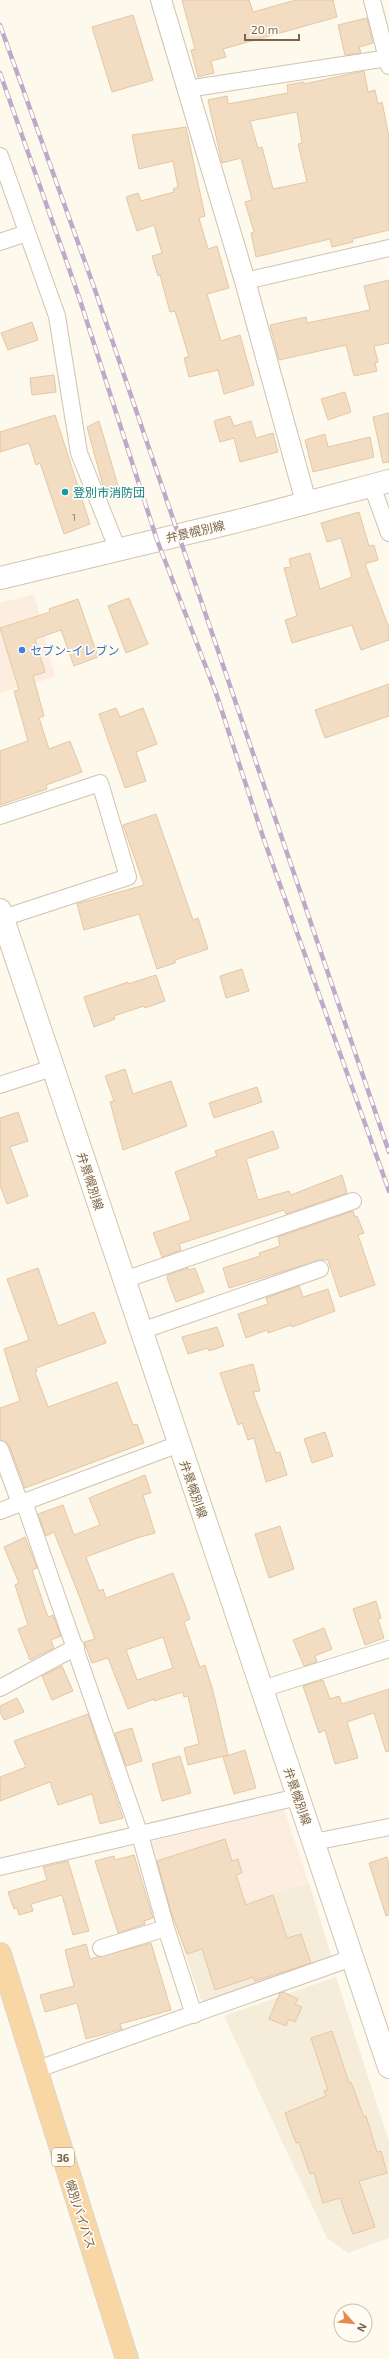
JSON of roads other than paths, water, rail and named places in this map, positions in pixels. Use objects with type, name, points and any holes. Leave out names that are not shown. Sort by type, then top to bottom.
[{"type":"highway","name":"幌別バイパス","points":[[0,1954],[35,2070],[127,2359]]},
{"type":"main road","name":"弁景幌別線","points":[[0,578],[118,550],[380,483]]},
{"type":"main road","name":"弁景幌別線","points":[[2,919],[389,2067]]},
{"type":"street","points":[[161,0],[245,281],[306,502]]},
{"type":"street","points":[[187,89],[388,61],[372,0]]},
{"type":"street","points":[[0,156],[58,316],[79,453],[118,550]]},
{"type":"street","points":[[0,242],[27,233]]},
{"type":"street","points":[[245,281],[389,248]]},
{"type":"street","points":[[380,483],[389,533]]},
{"type":"street","points":[[0,816],[100,783],[128,878],[2,919]]},
{"type":"street","points":[[0,1085],[52,1068]]},
{"type":"street","points":[[124,1280],[353,1201]]},
{"type":"street","points":[[141,1331],[320,1269]]},
{"type":"street","points":[[0,1511],[179,1444]]},
{"type":"street","points":[[0,1449],[76,1647],[140,1835],[166,1928],[194,2015]]},
{"type":"street","points":[[0,1688],[76,1647]]},
{"type":"street","points":[[262,1689],[389,1649]]},
{"type":"street","points":[[0,1867],[298,1797]]},
{"type":"street","points":[[314,1842],[389,1827]]},
{"type":"street","points":[[101,1948],[166,1928]]},
{"type":"street","points":[[35,2070],[352,1958]]},
{"type":"railway","points":[[0,25],[95,290],[389,1152]]},
{"type":"railway","points":[[0,73],[79,297],[157,540],[216,693],[263,837],[389,1191]]},
{"type":"place","name":"登別市消防団","points":[[65,492]]},
{"type":"place","name":"セブン-イレブン","points":[[22,650]]}]
